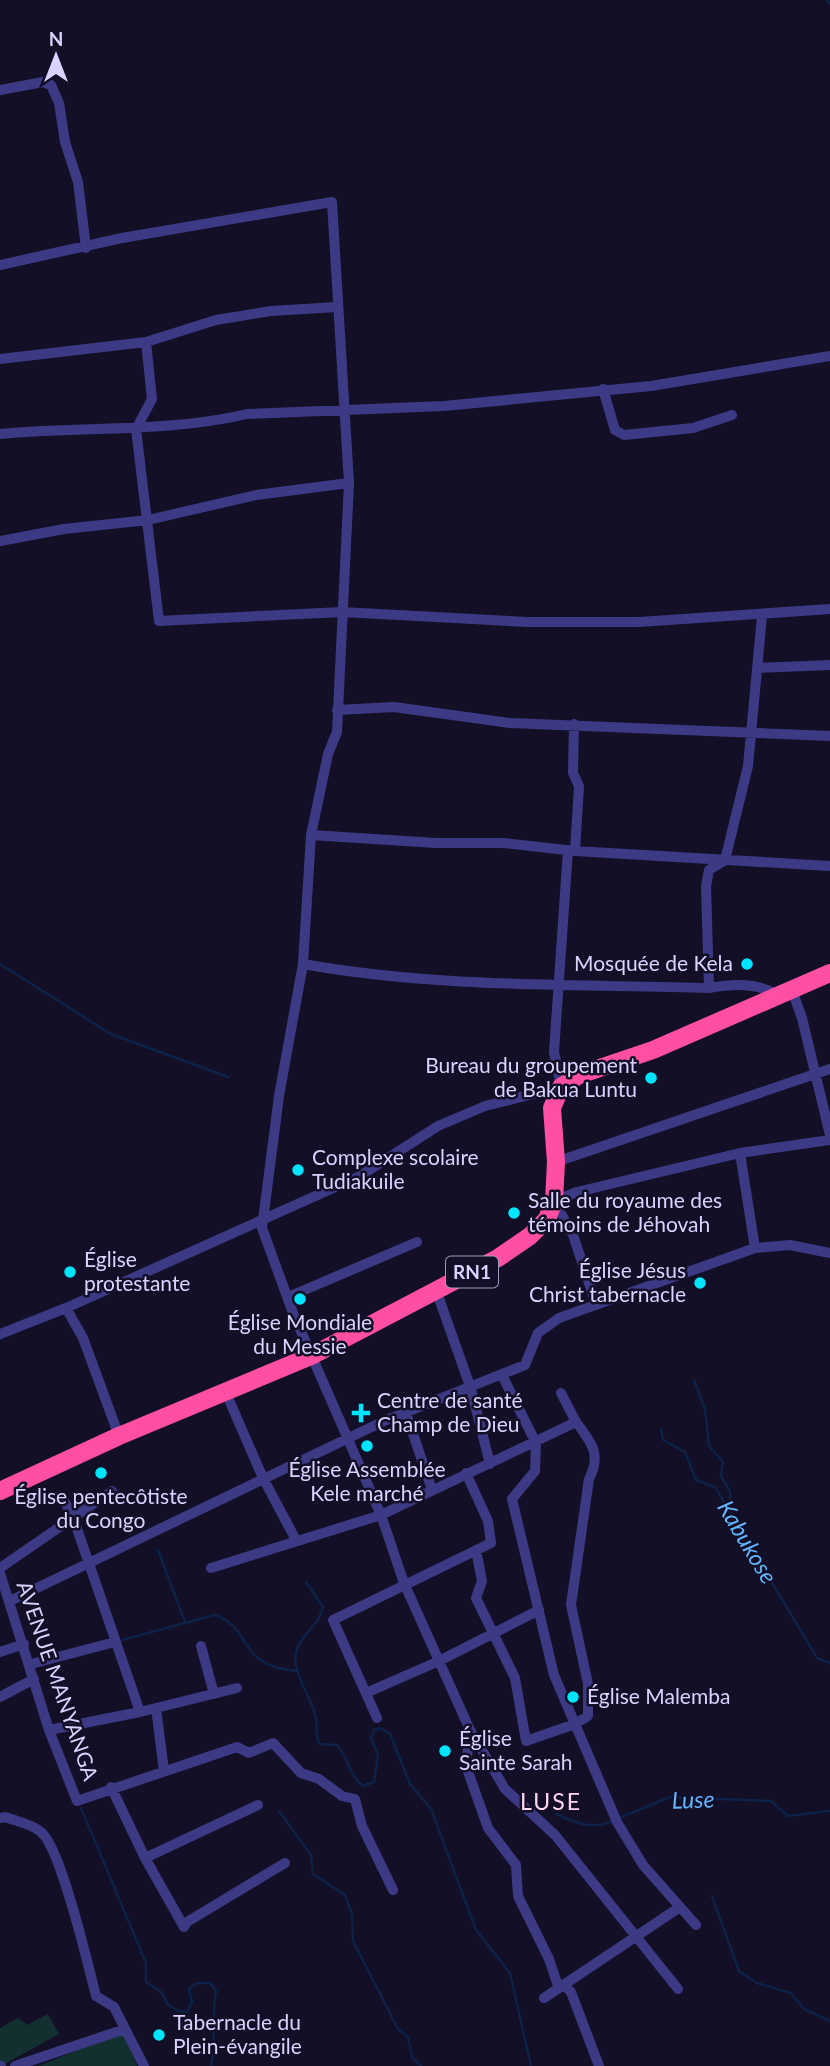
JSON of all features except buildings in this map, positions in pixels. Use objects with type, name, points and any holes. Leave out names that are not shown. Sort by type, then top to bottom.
[{"type":"highway","points":[[561,1087],[579,1075],[653,1050],[830,974]]},
{"type":"highway","name":"RN1","points":[[0,1491],[119,1436],[311,1356],[498,1258],[530,1236],[547,1219],[554,1201],[556,1162],[552,1108],[561,1087]]},
{"type":"street","points":[[0,90],[43,82],[51,85],[59,103],[65,142],[78,182],[86,248]]},
{"type":"street","points":[[0,265],[122,238],[332,202],[349,483],[337,732],[328,754],[311,835],[303,964],[261,1223],[311,1356],[381,1515],[404,1583],[470,1730],[505,1789],[555,1835],[605,1894],[678,1989]]},
{"type":"street","points":[[0,359],[146,342],[216,320],[337,307]]},
{"type":"street","points":[[146,342],[152,398],[136,429],[159,621],[342,612],[527,622],[639,622],[762,616],[830,609]]},
{"type":"street","points":[[0,434],[136,429],[220,421],[247,414],[444,406],[708,378],[830,356]]},
{"type":"street","points":[[603,389],[615,430],[624,435],[693,428],[732,415]]},
{"type":"street","points":[[0,541],[64,529],[148,520],[219,502],[349,483]]},
{"type":"street","points":[[709,988],[706,886],[709,870],[725,860],[748,766],[762,616]]},
{"type":"street","points":[[757,668],[830,665]]},
{"type":"street","points":[[337,710],[394,707],[510,723],[830,736]]},
{"type":"street","points":[[0,1334],[261,1223],[360,1177],[438,1126],[485,1106],[561,1087],[554,1052],[579,786],[573,773],[574,724]]},
{"type":"street","points":[[311,835],[436,843],[503,843],[572,851],[830,866]]},
{"type":"street","points":[[303,964],[369,975],[417,979],[709,988],[745,985],[786,993],[802,1018],[830,1137],[740,1153],[578,1192],[554,1201],[573,1235],[596,1304]]},
{"type":"street","points":[[556,1162],[830,1069]]},
{"type":"street","points":[[740,1153],[755,1248]]},
{"type":"street","points":[[288,1297],[417,1242]]},
{"type":"street","points":[[10,1601],[263,1478],[406,1413],[525,1365],[538,1333],[551,1322],[755,1248],[790,1245],[830,1253]]},
{"type":"street","points":[[436,1290],[471,1389],[490,1464]]},
{"type":"street","points":[[66,1308],[83,1338],[119,1436]]},
{"type":"street","points":[[502,1375],[536,1443],[536,1471],[512,1499],[554,1675],[617,1822],[643,1865],[696,1925]]},
{"type":"street","points":[[226,1392],[263,1478],[296,1540]]},
{"type":"street","points":[[476,1550],[482,1581],[476,1598],[515,1678],[526,1741],[575,1724],[588,1716],[588,1684],[571,1605],[589,1479],[596,1465],[595,1448],[576,1422],[561,1393]]},
{"type":"street","points":[[406,1413],[432,1490]]},
{"type":"street","points":[[211,1567],[381,1515],[576,1422]]},
{"type":"street","points":[[377,1718],[333,1620],[404,1583],[491,1543],[488,1521],[466,1473]]},
{"type":"street","points":[[0,1567],[112,1491]]},
{"type":"street","points":[[62,1497],[73,1517],[140,1712]]},
{"type":"street","name":"AVENUE MANYANGA","points":[[0,1573],[31,1664],[49,1730],[77,1801],[111,1787]]},
{"type":"street","points":[[366,1693],[439,1661],[539,1610]]},
{"type":"street","points":[[31,1664],[115,1642]]},
{"type":"street","points":[[0,1652],[24,1644]]},
{"type":"street","points":[[201,1646],[214,1694]]},
{"type":"street","points":[[0,1697],[34,1679]]},
{"type":"street","points":[[49,1730],[140,1712],[237,1688]]},
{"type":"street","points":[[156,1708],[164,1771]]},
{"type":"street","points":[[470,1730],[466,1766],[488,1828],[516,1866],[518,1896],[550,1959],[558,1986],[565,1986],[571,1992],[599,2066]]},
{"type":"street","points":[[285,1863],[184,1927],[145,1858],[111,1787],[237,1747],[249,1753],[273,1743],[301,1773],[319,1779],[342,1796],[355,1799],[362,1826],[393,1890]]},
{"type":"street","points":[[145,1858],[258,1805]]},
{"type":"street","points":[[0,1818],[40,1830],[51,1842],[52,1853],[64,1878],[96,1996],[114,2007],[144,2066]]},
{"type":"street","points":[[544,1998],[680,1907]]},
{"type":"street","points":[[15,2066],[125,2029]]},
{"type":"green space","points":[[48,2014],[59,2034],[3,2065],[0,2061],[0,2028],[18,2018],[27,2025]]},
{"type":"green space","points":[[123,2032],[137,2066],[38,2066]]},
{"type":"waterway","points":[[827,0],[830,4]]},
{"type":"waterway","points":[[0,964],[111,1034],[228,1077]]},
{"type":"waterway","points":[[694,1380],[705,1409],[709,1446],[723,1462],[721,1476],[730,1491],[730,1510]]},
{"type":"waterway","name":"Kabukose","points":[[661,1430],[663,1440],[685,1452],[696,1480],[715,1487],[817,1658],[830,1663]]},
{"type":"waterway","points":[[158,1550],[185,1622]]},
{"type":"waterway","points":[[306,1582],[323,1607],[318,1619],[300,1643],[295,1657],[298,1675],[314,1710],[318,1741],[320,1744],[337,1745],[363,1786],[374,1782],[378,1755],[371,1738],[374,1730],[380,1728],[390,1734],[410,1784],[431,1809],[476,1930],[510,1973],[531,2066]]},
{"type":"waterway","points":[[122,1640],[214,1615],[235,1628],[254,1655],[264,1662],[278,1668],[298,1671]]},
{"type":"waterway","name":"Luse","points":[[619,1818],[670,1797],[771,1801],[788,1816],[830,1811]]},
{"type":"waterway","points":[[81,1808],[146,1963],[146,1982],[161,1992],[168,2005],[180,2012],[188,2011],[192,2001],[189,1989],[197,1983],[210,1983],[216,1991],[211,2066]]},
{"type":"waterway","points":[[279,1811],[311,1855],[313,1874],[345,1895],[352,1914],[353,1941],[398,2029],[408,2037],[412,2057],[421,2066]]},
{"type":"waterway","name":"Luse","points":[[556,1814],[577,1823],[591,1825],[613,1821]]},
{"type":"waterway","points":[[712,1896],[739,1971],[757,1983],[791,1993],[804,2009],[830,2021]]},
{"type":"place","name":"Mosquée de Kela","points":[[747,964]]},
{"type":"place","name":"Bureau du groupement de Bakua Luntu","points":[[651,1078]]},
{"type":"place","name":"Complexe scolaire Tudiakuile","points":[[298,1170]]},
{"type":"place","name":"Salle du royaume des témoins de Jéhovah","points":[[514,1213]]},
{"type":"place","name":"Église protestante","points":[[70,1272]]},
{"type":"place","name":"Église Jésus Christ tabernacle","points":[[700,1283]]},
{"type":"place","name":"Église Mondiale du Messie","points":[[300,1299]]},
{"type":"place","name":"Centre de santé Champ de Dieu","points":[[361,1413]]},
{"type":"place","name":"Église Assemblée Kele marché","points":[[367,1446]]},
{"type":"place","name":"Église pentecôtiste du Congo","points":[[101,1473]]},
{"type":"place","name":"Église Malemba","points":[[573,1697]]},
{"type":"place","name":"Église Sainte Sarah","points":[[445,1751]]},
{"type":"place","name":"Tabernacle du Plein-évangile","points":[[159,2035]]},
{"type":"district","name":"LUSE","points":[[551,1802]]}]
